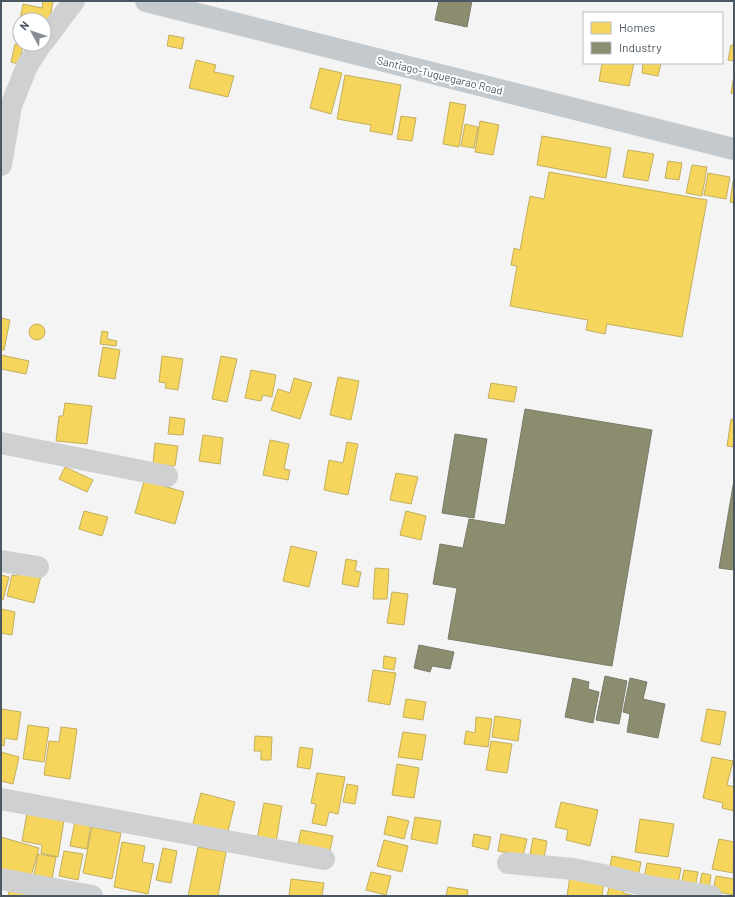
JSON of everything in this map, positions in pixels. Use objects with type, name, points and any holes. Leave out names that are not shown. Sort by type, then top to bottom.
[{"type":"highway","name":"Santiago-Tuguegarao Road","points":[[146,1],[734,149]]},
{"type":"street","points":[[52,30],[74,1]]},
{"type":"street","points":[[1,165],[10,106],[27,66],[36,52]]},
{"type":"street","points":[[1,443],[167,476]]},
{"type":"street","points":[[1,561],[38,567]]},
{"type":"street","points":[[1,799],[324,859]]},
{"type":"street","points":[[508,863],[573,870],[603,875],[647,886],[711,896]]},
{"type":"street","points":[[1,879],[92,896]]},
{"type":"building: Homes","points":[[43,1],[53,1],[51,12],[22,12],[23,4],[42,8]]},
{"type":"building: Homes","points":[[169,35],[184,38],[182,49],[167,46]]},
{"type":"building: Homes","points":[[731,45],[734,45],[734,61],[728,60]]},
{"type":"building: Homes","points":[[13,52],[22,52],[19,64],[11,62]]},
{"type":"building: Homes","points":[[196,60],[216,65],[214,72],[234,76],[228,97],[189,88]]},
{"type":"building: Homes","points":[[602,64],[634,64],[629,86],[599,81]]},
{"type":"building: Homes","points":[[643,64],[661,64],[658,76],[642,73]]},
{"type":"building: Homes","points":[[320,68],[342,73],[331,114],[310,108]]},
{"type":"building: Homes","points":[[345,75],[401,85],[392,135],[370,131],[371,125],[337,119]]},
{"type":"building: Homes","points":[[734,75],[734,94],[731,93]]},
{"type":"building: Homes","points":[[450,102],[466,105],[459,147],[443,144]]},
{"type":"building: Homes","points":[[401,116],[416,118],[412,141],[397,139]]},
{"type":"building: Homes","points":[[480,121],[499,125],[493,155],[475,152]]},
{"type":"building: Homes","points":[[465,124],[478,127],[474,148],[461,146]]},
{"type":"building: Homes","points":[[542,136],[611,148],[606,178],[537,165]]},
{"type":"building: Homes","points":[[628,150],[654,154],[648,181],[623,177]]},
{"type":"building: Homes","points":[[668,161],[682,163],[679,180],[665,178]]},
{"type":"building: Homes","points":[[692,165],[707,167],[702,196],[686,193]]},
{"type":"building: Homes","points":[[549,172],[707,200],[682,337],[607,324],[605,334],[586,330],[588,320],[510,306],[517,266],[511,265],[514,248],[520,250],[530,196],[544,199]]},
{"type":"building: Homes","points":[[708,173],[730,177],[726,199],[704,195]]},
{"type":"building: Homes","points":[[734,181],[734,203],[730,202]]},
{"type":"building: Homes","points":[[1,318],[10,320],[4,350],[1,350]]},
{"type":"building: Homes","points":[[37,324],[43,326],[45,332],[43,338],[37,340],[31,338],[29,332],[31,326]]},
{"type":"building: Homes","points":[[102,331],[108,332],[107,339],[117,341],[116,346],[100,344]]},
{"type":"building: Homes","points":[[103,347],[120,350],[115,379],[98,376]]},
{"type":"building: Homes","points":[[1,355],[29,361],[26,374],[1,369]]},
{"type":"building: Homes","points":[[162,356],[183,359],[178,390],[165,388],[166,383],[159,382]]},
{"type":"building: Homes","points":[[221,356],[237,359],[227,402],[212,399]]},
{"type":"building: Homes","points":[[251,370],[276,375],[272,397],[263,395],[261,401],[245,398]]},
{"type":"building: Homes","points":[[338,377],[359,381],[351,420],[330,415]]},
{"type":"building: Homes","points":[[294,378],[312,383],[300,419],[271,410],[278,389],[290,393]]},
{"type":"building: Homes","points":[[491,383],[517,387],[514,402],[488,398]]},
{"type":"building: Homes","points":[[65,403],[92,406],[87,444],[56,441],[59,416],[63,416]]},
{"type":"building: Homes","points":[[170,417],[185,419],[183,435],[168,434]]},
{"type":"building: Homes","points":[[731,419],[734,419],[734,447],[727,446]]},
{"type":"building: Homes","points":[[203,435],[223,438],[220,464],[199,461]]},
{"type":"building: Homes","points":[[270,440],[289,444],[284,469],[290,470],[288,480],[263,475]]},
{"type":"building: Homes","points":[[347,442],[358,444],[348,495],[324,490],[329,460],[343,463]]},
{"type":"building: Homes","points":[[155,443],[178,446],[175,466],[153,464]]},
{"type":"building: Homes","points":[[65,467],[93,480],[87,492],[59,479]]},
{"type":"building: Homes","points":[[396,473],[418,477],[411,504],[390,500]]},
{"type":"building: Homes","points":[[146,474],[160,485],[184,492],[175,524],[135,513]]},
{"type":"building: Homes","points":[[84,511],[108,517],[102,536],[79,529]]},
{"type":"building: Homes","points":[[406,511],[426,516],[421,540],[400,535]]},
{"type":"building: Homes","points":[[291,546],[317,552],[309,587],[283,581]]},
{"type":"building: Homes","points":[[346,559],[357,561],[355,571],[361,572],[358,587],[342,584]]},
{"type":"building: Homes","points":[[375,568],[389,569],[387,599],[373,599]]},
{"type":"building: Homes","points":[[18,570],[41,576],[34,603],[7,596],[12,575],[17,576]]},
{"type":"building: Homes","points":[[1,575],[9,577],[3,600],[1,600]]},
{"type":"building: Homes","points":[[392,592],[408,594],[404,625],[387,623]]},
{"type":"building: Homes","points":[[1,609],[15,612],[12,635],[1,633]]},
{"type":"building: Homes","points":[[384,656],[396,658],[394,670],[383,668]]},
{"type":"building: Homes","points":[[373,670],[396,673],[390,705],[368,701]]},
{"type":"building: Homes","points":[[406,699],[426,702],[423,720],[403,717]]},
{"type":"building: Homes","points":[[1,709],[21,712],[17,740],[5,738],[4,746],[1,745]]},
{"type":"building: Homes","points":[[707,709],[726,712],[720,745],[701,741]]},
{"type":"building: Homes","points":[[495,716],[521,720],[518,741],[492,737]]},
{"type":"building: Homes","points":[[476,717],[492,719],[488,747],[464,744],[466,731],[475,733]]},
{"type":"building: Homes","points":[[28,725],[49,728],[44,762],[23,759]]},
{"type":"building: Homes","points":[[61,727],[77,729],[70,779],[44,775],[49,741],[59,742]]},
{"type":"building: Homes","points":[[403,732],[426,735],[422,760],[398,757]]},
{"type":"building: Homes","points":[[255,736],[272,737],[271,760],[261,760],[261,751],[254,751]]},
{"type":"building: Homes","points":[[491,741],[512,744],[507,773],[486,770]]},
{"type":"building: Homes","points":[[300,747],[313,749],[310,769],[297,767]]},
{"type":"building: Homes","points":[[1,752],[19,757],[13,784],[1,781]]},
{"type":"building: Homes","points":[[712,757],[733,761],[727,785],[734,787],[734,811],[722,808],[723,803],[703,798]]},
{"type":"building: Homes","points":[[397,764],[419,768],[414,798],[392,795]]},
{"type":"building: Homes","points":[[317,773],[345,777],[338,814],[329,812],[326,826],[312,823],[316,804],[311,803]]},
{"type":"building: Homes","points":[[347,784],[358,786],[355,804],[343,802]]},
{"type":"building: Homes","points":[[201,793],[235,802],[227,835],[192,827]]},
{"type":"building: Homes","points":[[561,802],[598,810],[590,846],[566,840],[568,830],[555,827]]},
{"type":"building: Homes","points":[[264,803],[282,806],[276,842],[257,839]]},
{"type":"building: Homes","points":[[27,813],[64,820],[58,857],[41,853],[42,845],[22,841]]},
{"type":"building: Homes","points":[[388,816],[409,821],[404,839],[384,834]]},
{"type":"building: Homes","points":[[415,817],[441,821],[437,844],[411,839]]},
{"type":"building: Homes","points":[[640,819],[674,824],[668,857],[635,852]]},
{"type":"building: Homes","points":[[75,821],[91,824],[87,849],[70,846]]},
{"type":"building: Homes","points":[[92,827],[121,833],[112,879],[83,873]]},
{"type":"building: Homes","points":[[301,830],[333,836],[329,855],[297,848]]},
{"type":"building: Homes","points":[[474,834],[491,837],[488,850],[472,846]]},
{"type":"building: Homes","points":[[501,834],[527,839],[523,856],[498,851]]},
{"type":"building: Homes","points":[[1,837],[39,848],[30,880],[1,872]]},
{"type":"building: Homes","points":[[533,838],[547,841],[544,858],[530,855]]},
{"type":"building: Homes","points":[[719,839],[734,842],[733,873],[712,869]]},
{"type":"building: Homes","points":[[384,840],[408,846],[402,872],[377,866]]},
{"type":"building: Homes","points":[[122,842],[145,846],[142,862],[154,864],[148,894],[114,887]]},
{"type":"building: Homes","points":[[198,847],[226,852],[218,896],[188,896]]},
{"type":"building: Homes","points":[[163,848],[177,851],[171,883],[156,880]]},
{"type":"building: Homes","points":[[64,851],[83,854],[78,880],[59,876]]},
{"type":"building: Homes","points":[[38,854],[56,857],[51,884],[33,880]]},
{"type":"building: Homes","points":[[612,856],[641,862],[638,877],[609,872]]},
{"type":"building: Homes","points":[[647,863],[681,868],[678,884],[644,878]]},
{"type":"building: Homes","points":[[684,870],[698,872],[695,888],[681,885]]},
{"type":"building: Homes","points":[[371,872],[391,876],[386,895],[366,890]]},
{"type":"building: Homes","points":[[702,873],[711,875],[709,890],[699,888]]},
{"type":"building: Homes","points":[[570,876],[604,882],[602,896],[567,896]]},
{"type":"building: Homes","points":[[716,876],[734,879],[734,895],[713,891]]},
{"type":"building: Homes","points":[[291,879],[324,883],[322,896],[289,896]]},
{"type":"building: Homes","points":[[610,883],[625,885],[623,893],[635,896],[607,896]]},
{"type":"building: Homes","points":[[10,887],[40,896],[8,896]]},
{"type":"building: Homes","points":[[448,887],[468,890],[467,896],[446,896]]},
{"type":"building: Industry","points":[[439,1],[472,1],[467,27],[435,20]]},
{"type":"building: Industry","points":[[525,409],[652,430],[612,666],[448,639],[457,588],[433,584],[440,544],[463,548],[469,519],[505,525]]},
{"type":"building: Industry","points":[[455,434],[487,439],[474,518],[442,513]]},
{"type":"building: Industry","points":[[734,480],[734,570],[719,568]]},
{"type":"building: Industry","points":[[419,645],[454,652],[450,669],[432,666],[430,672],[414,668]]},
{"type":"building: Industry","points":[[605,676],[627,681],[619,724],[596,720]]},
{"type":"building: Industry","points":[[573,678],[589,682],[588,689],[599,692],[593,723],[565,717]]},
{"type":"building: Industry","points":[[630,678],[647,682],[643,699],[665,704],[658,738],[627,732],[630,714],[623,712]]}]
